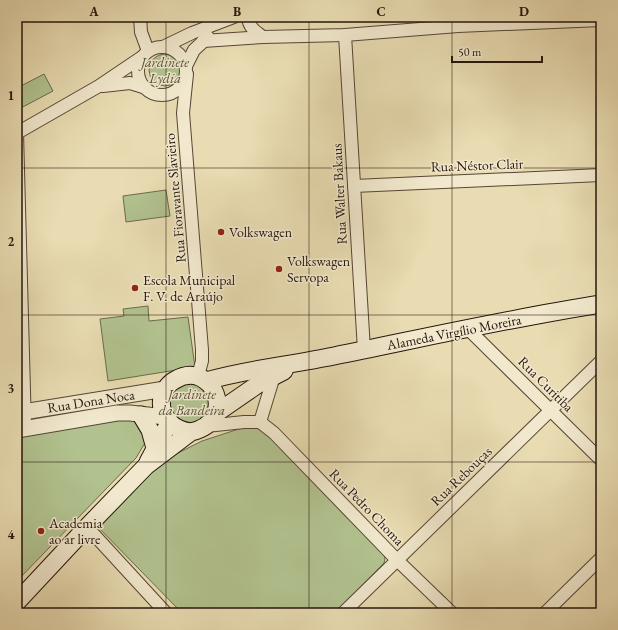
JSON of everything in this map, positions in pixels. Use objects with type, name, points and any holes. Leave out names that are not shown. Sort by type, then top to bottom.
[{"type":"main road","name":"Alameda Virgílio Moreira","points":[[202,378],[307,362],[554,312],[601,304]]},
{"type":"main road","name":"Alameda Virgílio Moreira","points":[[146,466],[257,385],[307,362]]},
{"type":"main road","points":[[188,375],[202,378],[213,387],[217,396],[218,405],[204,424],[183,431],[176,428],[167,420],[162,408],[162,397],[165,389],[171,382],[179,377],[188,375]]},
{"type":"main road","points":[[141,415],[150,430],[155,448]]},
{"type":"main road","points":[[17,602],[146,466],[167,420]]},
{"type":"street","points":[[140,17],[145,54],[138,64],[137,72],[139,80],[143,87],[149,92],[161,95],[173,93],[180,89],[184,82],[194,50],[232,18]]},
{"type":"street","points":[[248,17],[249,24],[252,28],[264,37]]},
{"type":"street","points":[[21,429],[17,133],[100,86],[145,54],[232,18]]},
{"type":"street","points":[[203,41],[264,37],[345,35],[458,21],[601,20]]},
{"type":"street","name":"Rua Walter Bakaus","points":[[345,35],[364,350]]},
{"type":"street","points":[[163,46],[178,52],[184,58],[187,70]]},
{"type":"street","name":"Rua Fioravante Slavieiro","points":[[187,70],[184,113],[202,350],[202,378]]},
{"type":"street","points":[[100,86],[130,83],[143,87]]},
{"type":"street","name":"Rua Fioravante Slavieiro","points":[[161,95],[172,101],[184,113]]},
{"type":"street","name":"Rua Néstor Clair","points":[[354,186],[601,175]]},
{"type":"street","name":"Rua Curitiba","points":[[468,329],[551,409],[601,460]]},
{"type":"street","name":"Rua Rebouças","points":[[343,613],[601,361]]},
{"type":"street","points":[[204,424],[260,422],[274,376]]},
{"type":"street","name":"Rua Dona Noca","points":[[20,412],[165,389]]},
{"type":"street","name":"Rua Dona Noca","points":[[21,429],[117,413],[141,415],[167,420]]},
{"type":"street","name":"Rua Pedro Choma","points":[[260,422],[274,433],[397,560],[452,613]]},
{"type":"street","points":[[87,527],[162,612]]},
{"type":"street","points":[[545,613],[601,558]]},
{"type":"green space","name":"Jardinete Lydia","points":[[162,54],[168,54],[177,58],[181,70],[177,82],[168,86],[162,86],[153,82],[149,73],[149,67],[153,58]]},
{"type":"green space","points":[[44,74],[53,91],[17,110],[17,88]]},
{"type":"green space","points":[[166,190],[170,216],[126,222],[123,196]]},
{"type":"green space","points":[[148,306],[149,321],[188,317],[195,367],[108,381],[100,319],[124,316],[123,309]]},
{"type":"green space","name":"Jardinete da Bandeira","points":[[190,380],[212,393],[207,419],[189,424],[175,415],[172,411],[170,402],[173,391]]},
{"type":"green space","points":[[121,415],[141,423],[146,441],[136,458],[17,581],[17,438],[104,417]]},
{"type":"green space","points":[[251,425],[262,428],[384,555],[384,563],[335,613],[182,613],[95,524],[166,459],[202,441]]},
{"type":"place","name":"Volkswagen","points":[[221,232]]},
{"type":"place","name":"Volkswagen Servopa","points":[[279,269]]},
{"type":"place","name":"Escola Municipal F. V. de Araújo","points":[[135,288]]},
{"type":"place","name":"Academia ao ar livre","points":[[41,531]]}]
